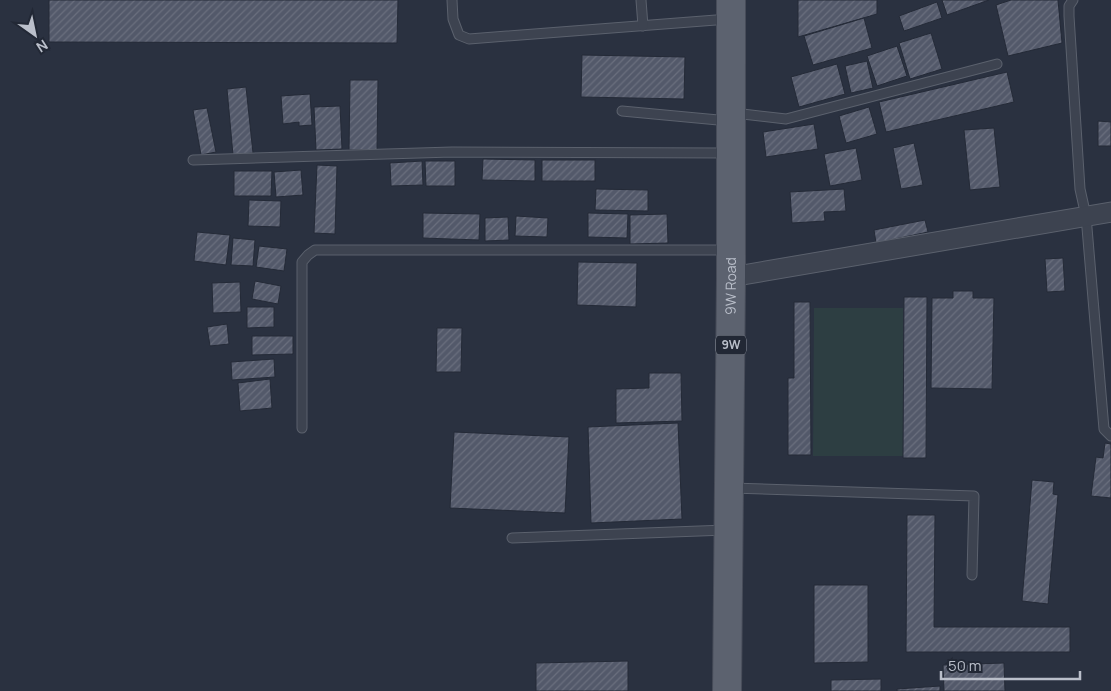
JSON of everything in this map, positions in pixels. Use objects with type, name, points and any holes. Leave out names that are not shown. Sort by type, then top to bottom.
[{"type":"main road","name":"9W Road","points":[[727,691],[732,9]]},
{"type":"street","points":[[731,278],[1111,212]]},
{"type":"lane","points":[[452,0],[453,19],[459,35],[469,39],[643,26],[732,9]]},
{"type":"lane","points":[[641,0],[643,26]]},
{"type":"lane","points":[[1074,0],[1069,6],[1069,16],[1080,189],[1086,216],[1104,429],[1111,436]]},
{"type":"lane","points":[[622,111],[786,118],[997,64]]},
{"type":"lane","points":[[193,160],[452,152],[732,152]]},
{"type":"lane","points":[[302,428],[302,262],[315,250],[731,250]]},
{"type":"lane","points":[[729,488],[974,496],[972,575]]},
{"type":"lane","points":[[512,538],[729,530]]},
{"type":"shaded area","points":[[814,308],[903,308],[903,456],[813,456]]},
{"type":"building","points":[[49,0],[398,0],[397,43],[49,42]]},
{"type":"building","points":[[798,0],[877,0],[877,14],[798,37]]},
{"type":"building","points":[[942,0],[989,0],[947,15]]},
{"type":"building","points":[[1011,0],[1058,0],[1062,43],[1008,56],[996,5]]},
{"type":"building","points":[[937,2],[942,18],[904,31],[899,16]]},
{"type":"building","points":[[864,18],[872,48],[813,65],[804,36]]},
{"type":"building","points":[[931,33],[942,69],[910,79],[899,43]]},
{"type":"building","points":[[897,46],[907,76],[877,86],[867,56]]},
{"type":"building","points":[[582,55],[685,57],[684,99],[581,97]]},
{"type":"building","points":[[867,61],[873,88],[851,93],[845,66]]},
{"type":"building","points":[[837,64],[845,94],[799,107],[791,77]]},
{"type":"building","points":[[1007,72],[1014,102],[886,132],[879,102]]},
{"type":"building","points":[[350,80],[378,80],[377,150],[349,150]]},
{"type":"building","points":[[246,87],[253,153],[233,155],[227,89]]},
{"type":"building","points":[[310,94],[312,125],[299,126],[299,122],[283,124],[281,96]]},
{"type":"building","points":[[340,106],[342,149],[316,150],[314,107]]},
{"type":"building","points":[[869,107],[877,134],[846,143],[839,116]]},
{"type":"building","points":[[207,108],[216,152],[201,155],[193,110]]},
{"type":"building","points":[[1098,121],[1111,122],[1111,146],[1098,146]]},
{"type":"building","points":[[814,124],[818,149],[766,157],[763,132]]},
{"type":"building","points":[[994,128],[1000,187],[970,190],[964,130]]},
{"type":"building","points":[[914,143],[923,185],[901,189],[893,148]]},
{"type":"building","points":[[856,148],[862,180],[830,186],[824,154]]},
{"type":"building","points":[[483,159],[535,160],[535,181],[482,180]]},
{"type":"building","points":[[542,160],[595,160],[595,181],[542,181]]},
{"type":"building","points":[[422,161],[423,185],[391,186],[390,163]]},
{"type":"building","points":[[425,161],[455,161],[455,186],[426,186]]},
{"type":"building","points":[[317,165],[337,166],[335,234],[314,233]]},
{"type":"building","points":[[301,170],[303,195],[276,197],[274,172]]},
{"type":"building","points":[[234,171],[272,171],[271,196],[234,196]]},
{"type":"building","points":[[596,189],[648,190],[648,211],[595,210]]},
{"type":"building","points":[[844,189],[846,211],[824,212],[825,221],[792,223],[790,192]]},
{"type":"building","points":[[249,200],[281,201],[280,227],[248,226]]},
{"type":"building","points":[[423,213],[480,214],[479,240],[423,238]]},
{"type":"building","points":[[588,213],[628,214],[627,238],[588,237]]},
{"type":"building","points":[[667,214],[668,243],[630,244],[630,215]]},
{"type":"building","points":[[516,216],[548,218],[547,237],[515,236]]},
{"type":"building","points":[[508,217],[509,240],[485,241],[485,218]]},
{"type":"building","points":[[925,220],[928,232],[876,243],[874,230]]},
{"type":"building","points":[[197,232],[230,235],[226,265],[194,261]]},
{"type":"building","points":[[233,238],[255,240],[253,266],[231,265]]},
{"type":"building","points":[[259,246],[287,249],[284,271],[256,267]]},
{"type":"building","points":[[1063,258],[1065,291],[1047,292],[1045,259]]},
{"type":"building","points":[[578,262],[637,263],[636,307],[577,305]]},
{"type":"building","points":[[255,281],[281,286],[278,304],[252,299]]},
{"type":"building","points":[[240,282],[241,312],[213,313],[212,283]]},
{"type":"building","points":[[953,291],[973,291],[973,298],[994,298],[992,389],[931,388],[932,298],[953,298]]},
{"type":"building","points":[[904,297],[927,297],[926,458],[903,458]]},
{"type":"building","points":[[794,302],[810,302],[811,455],[788,455],[788,378],[794,378]]},
{"type":"building","points":[[247,307],[274,307],[274,327],[247,328]]},
{"type":"building","points":[[227,324],[229,344],[210,346],[207,327]]},
{"type":"building","points":[[437,328],[462,328],[461,372],[436,372]]},
{"type":"building","points":[[252,336],[293,336],[293,354],[252,355]]},
{"type":"building","points":[[274,359],[275,377],[232,380],[231,362]]},
{"type":"building","points":[[649,373],[681,373],[682,421],[616,423],[616,389],[649,388]]},
{"type":"building","points":[[270,379],[272,408],[240,411],[238,383]]},
{"type":"building","points":[[678,423],[682,519],[591,523],[588,427]]},
{"type":"building","points":[[454,432],[569,437],[565,513],[450,508]]},
{"type":"building","points":[[1105,443],[1111,444],[1111,498],[1091,496],[1096,457],[1103,458]]},
{"type":"building","points":[[1032,480],[1054,482],[1053,494],[1058,495],[1048,604],[1022,601]]},
{"type":"building","points":[[907,515],[935,515],[934,627],[1070,627],[1070,652],[906,652]]},
{"type":"building","points":[[814,585],[868,585],[868,662],[814,663]]},
{"type":"building","points":[[628,661],[628,691],[536,691],[536,663]]},
{"type":"building","points":[[1004,663],[1005,691],[944,691],[943,665]]},
{"type":"building","points":[[881,679],[881,691],[831,691],[831,680]]},
{"type":"building","points":[[940,686],[940,691],[897,691],[897,689]]}]
